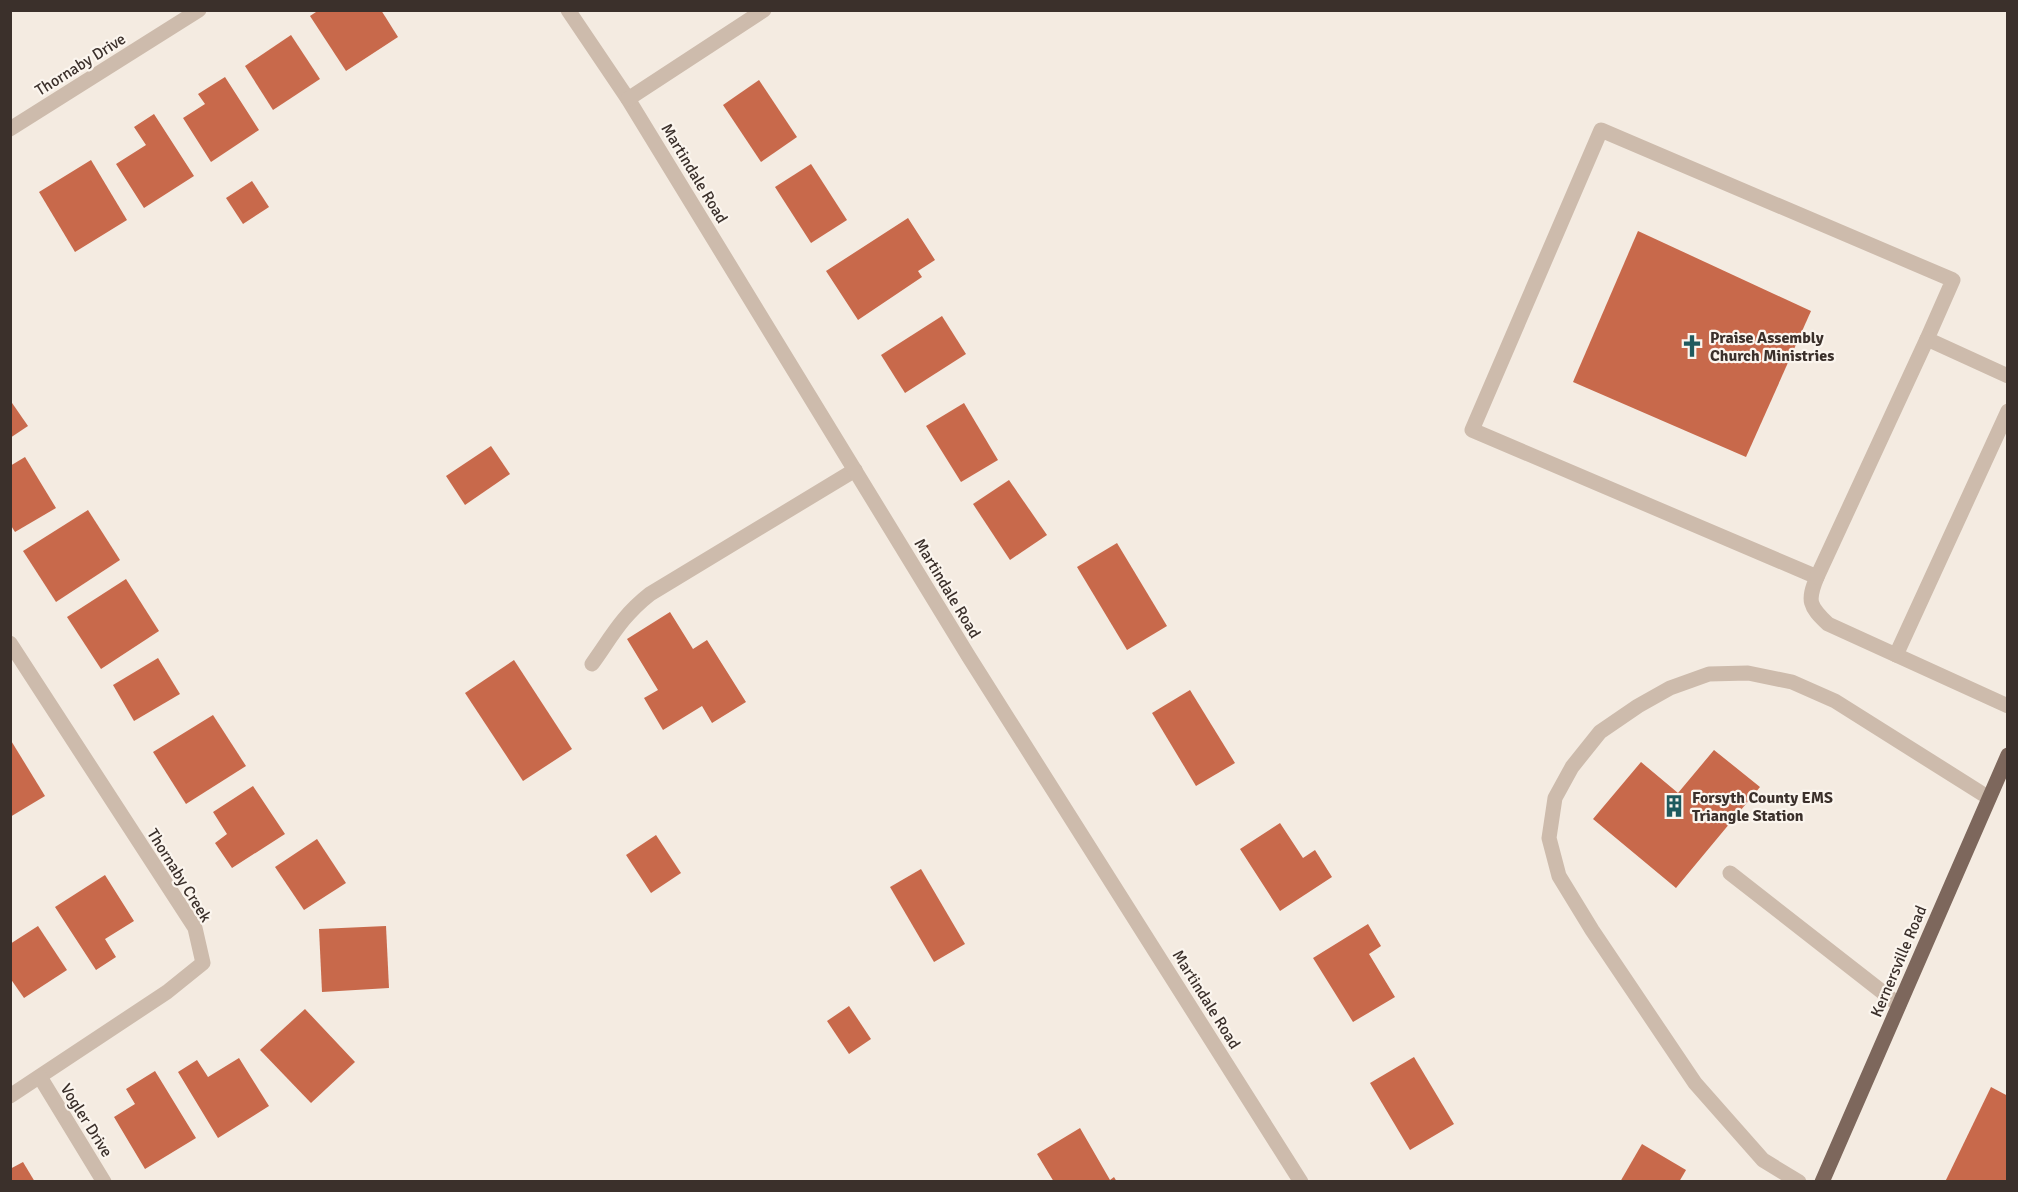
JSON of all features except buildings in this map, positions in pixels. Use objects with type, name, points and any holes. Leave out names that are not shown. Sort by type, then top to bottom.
[{"type":"main road","name":"Kernersville Road","points":[[1822,1182],[2007,755]]},
{"type":"street","name":"Thornaby Drive","points":[[10,129],[199,10]]},
{"type":"street","name":"Martindale Road","points":[[568,10],[628,99],[975,667],[1301,1182]]},
{"type":"street","points":[[628,99],[764,10]]},
{"type":"street","points":[[1818,577],[1472,430],[1601,130],[1953,280],[1927,339],[1818,577],[1810,594],[1815,611],[1828,624],[2007,706]]},
{"type":"street","points":[[1927,339],[2007,376]]},
{"type":"street","points":[[1896,655],[2007,411]]},
{"type":"street","points":[[592,664],[620,621],[650,594],[855,470]]},
{"type":"street","name":"Thornaby Creek","points":[[10,643],[195,928],[203,963],[167,992],[10,1096]]},
{"type":"street","points":[[1799,1182],[1763,1160],[1695,1083],[1592,930],[1559,876],[1549,838],[1555,798],[1572,767],[1600,732],[1638,706],[1670,688],[1709,674],[1748,673],[1792,682],[1835,701],[1989,798]]},
{"type":"street","points":[[1730,873],[1899,1005]]},
{"type":"street","name":"Vogler Drive","points":[[40,1077],[104,1182]]},
{"type":"place","name":"Praise Assembly Church Ministries","points":[[1692,346]]},
{"type":"place","name":"Forsyth County EMS Triangle Station","points":[[1674,806]]}]
